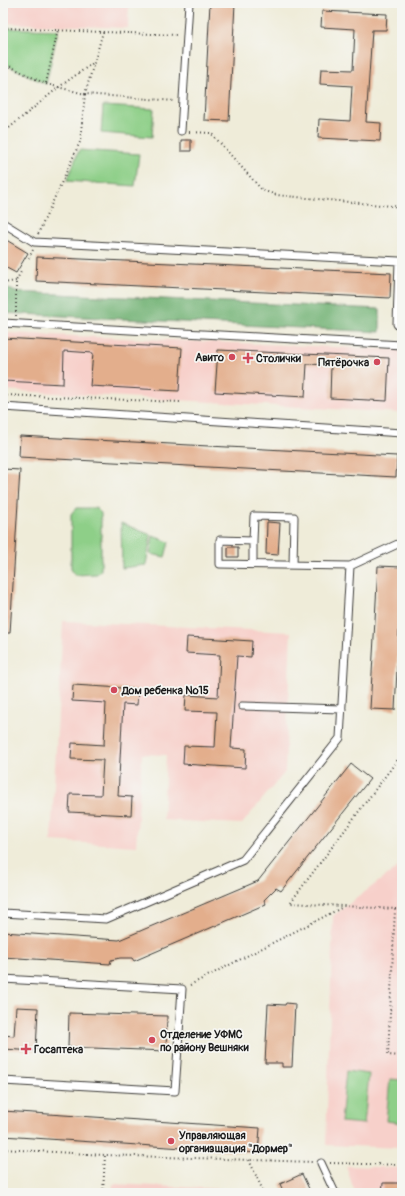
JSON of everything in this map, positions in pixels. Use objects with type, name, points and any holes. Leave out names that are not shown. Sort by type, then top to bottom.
[{"type":"lane","points":[[182,131],[189,3]]},
{"type":"lane","points":[[3,223],[34,242],[401,262],[397,324],[402,330]]},
{"type":"lane","points":[[3,323],[402,345]]},
{"type":"lane","points":[[3,407],[402,433]]},
{"type":"lane","points":[[253,564],[254,516],[294,517],[293,565]]},
{"type":"lane","points":[[253,541],[220,540],[220,564],[350,566],[402,542]]},
{"type":"lane","points":[[3,913],[106,919],[243,860],[340,738],[350,566]]},
{"type":"lane","points":[[242,706],[342,709]]},
{"type":"lane","points":[[3,979],[182,989],[175,1091],[3,1081]]},
{"type":"lane","points":[[321,1163],[335,1193]]},
{"type":"path","points":[[3,28],[187,35]]},
{"type":"path","points":[[46,84],[58,30]]},
{"type":"path","points":[[34,242],[80,142],[85,94],[103,32]]},
{"type":"path","points":[[3,133],[59,87],[94,62]]},
{"type":"path","points":[[3,63],[46,84],[85,94],[183,101]]},
{"type":"path","points":[[182,131],[212,133],[262,190],[276,195],[402,207]]},
{"type":"path","points":[[16,324],[16,281],[22,270]]},
{"type":"path","points":[[3,283],[16,281]]},
{"type":"path","points":[[3,394],[181,402]]},
{"type":"path","points":[[402,754],[290,903],[402,909]]},
{"type":"path","points":[[182,989],[344,906]]},
{"type":"path","points":[[395,909],[388,1056],[402,1056]]},
{"type":"path","points":[[3,1149],[105,1155],[402,1165]]},
{"type":"path","points":[[103,1193],[105,1155]]},
{"type":"path","points":[[249,1160],[264,1193]]},
{"type":"shaded area","points":[[3,3],[129,3],[128,28],[3,23]]},
{"type":"shaded area","points":[[3,333],[402,350],[401,413],[3,390]]},
{"type":"shaded area","points":[[63,621],[291,632],[285,772],[242,824],[163,820],[166,755],[142,754],[136,846],[51,841]]},
{"type":"shaded area","points":[[402,864],[402,1148],[326,1145],[333,916]]},
{"type":"shaded area","points":[[346,1166],[402,1168],[402,1193],[355,1193]]},
{"type":"shaded area","points":[[113,1184],[245,1190],[247,1193],[112,1193]]},
{"type":"green space","points":[[3,28],[58,30],[46,84],[3,63]]},
{"type":"green space","points":[[103,106],[154,109],[152,137],[101,133]]},
{"type":"green space","points":[[79,150],[139,154],[135,186],[67,181]]},
{"type":"green space","points":[[3,285],[15,292],[380,309],[380,332],[3,313]]},
{"type":"green space","points":[[76,508],[96,508],[101,513],[101,570],[97,574],[75,575],[71,569],[71,514]]},
{"type":"green space","points":[[121,523],[151,535],[146,565],[122,568]]},
{"type":"green space","points":[[153,536],[169,542],[165,557],[150,554]]},
{"type":"green space","points":[[346,1071],[369,1074],[364,1124],[341,1122]]},
{"type":"green space","points":[[390,1079],[402,1080],[402,1123],[386,1121]]},
{"type":"building","points":[[210,3],[235,3],[229,121],[204,120]]},
{"type":"building","points":[[322,11],[387,14],[386,30],[372,30],[366,122],[381,123],[380,141],[318,138],[319,119],[350,121],[352,86],[320,84],[321,69],[353,70],[355,29],[321,27]]},
{"type":"building","points":[[181,140],[191,140],[191,151],[181,151]]},
{"type":"building","points":[[3,238],[28,253],[16,273],[3,266]]},
{"type":"building","points":[[37,257],[391,273],[390,298],[36,281]]},
{"type":"building","points":[[3,338],[182,348],[179,391],[90,386],[93,353],[64,351],[63,384],[3,381]]},
{"type":"building","points":[[218,350],[389,358],[387,401],[330,398],[331,365],[307,364],[305,397],[215,392]]},
{"type":"building","points":[[20,436],[397,456],[396,477],[19,457]]},
{"type":"building","points":[[3,469],[20,470],[10,633],[3,633]]},
{"type":"building","points":[[267,522],[280,523],[278,555],[266,554]]},
{"type":"building","points":[[228,547],[238,547],[238,557],[228,557]]},
{"type":"building","points":[[378,566],[402,567],[395,710],[370,709]]},
{"type":"building","points":[[187,637],[252,641],[251,657],[237,656],[231,748],[246,749],[245,768],[183,764],[184,746],[215,747],[217,712],[185,711],[186,695],[218,697],[220,655],[186,653]]},
{"type":"building","points":[[73,685],[138,689],[137,705],[123,704],[118,796],[132,797],[131,815],[69,812],[70,794],[101,795],[103,760],[71,759],[72,743],[104,745],[106,703],[72,701]]},
{"type":"building","points":[[351,764],[370,779],[281,891],[276,888],[264,900],[266,904],[134,961],[132,958],[120,958],[111,960],[110,964],[3,957],[3,932],[119,940],[258,881]]},
{"type":"building","points":[[286,1003],[295,1004],[292,1067],[282,1067],[282,1063],[265,1063],[268,1004],[285,1005]]},
{"type":"building","points":[[16,1007],[38,1008],[36,1051],[3,1049],[3,1035],[14,1036]]},
{"type":"building","points":[[69,1013],[167,1016],[166,1051],[68,1047]]},
{"type":"building","points":[[3,1111],[260,1128],[258,1153],[3,1136]]},
{"type":"building","points":[[302,1174],[311,1193],[284,1193],[280,1184]]},
{"type":"building","points":[[383,1183],[402,1183],[402,1193],[382,1193]]},
{"type":"place","name":"Авито","points":[[232,357]]},
{"type":"place","name":"Столички","points":[[248,358]]},
{"type":"place","name":"Пятёрочка","points":[[377,362]]},
{"type":"place","name":"Дом ребенка №15","points":[[114,690]]},
{"type":"place","name":"Отделение УФМС по району Вешняки","points":[[152,1040]]},
{"type":"place","name":"Госаптека","points":[[26,1049]]},
{"type":"place","name":"Управляющая организщация \"Дормер\"","points":[[171,1141]]}]
